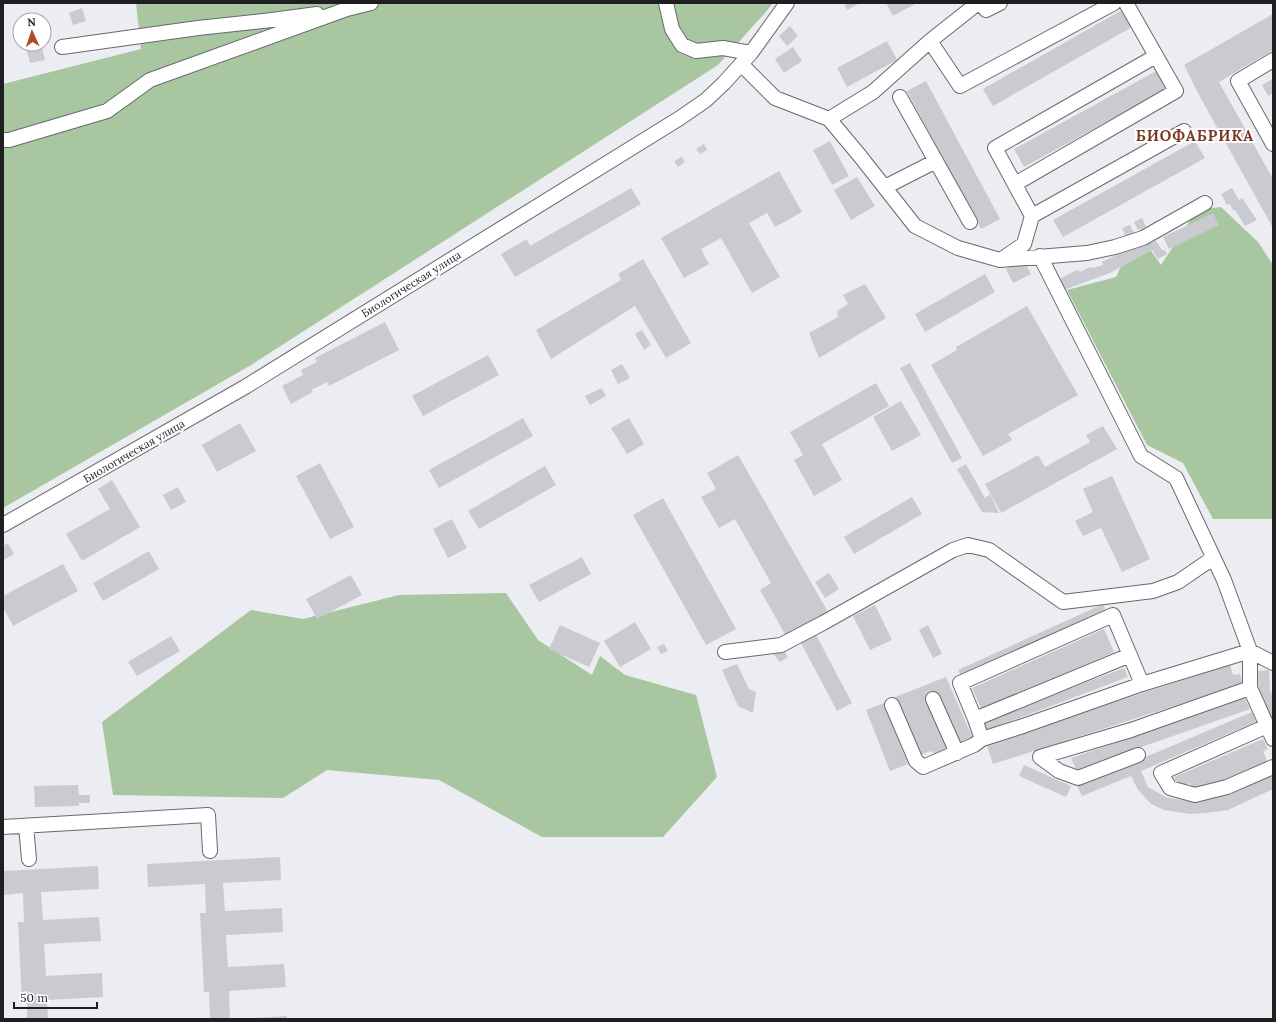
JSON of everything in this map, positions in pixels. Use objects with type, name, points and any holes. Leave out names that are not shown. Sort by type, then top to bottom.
[{"type":"street","points":[[62,47],[198,28],[272,20],[347,9],[371,3]]},
{"type":"street","points":[[666,3],[672,30],[682,45],[696,51],[723,48],[751,53]]},
{"type":"street","name":"Биологическая улица","points":[[3,525],[245,387],[680,118],[706,100],[724,83],[751,53],[788,3]]},
{"type":"street","points":[[777,18],[797,3]]},
{"type":"street","points":[[829,119],[873,92],[930,41],[979,3],[986,10],[1000,3]]},
{"type":"street","points":[[930,41],[960,86],[1114,3]]},
{"type":"street","points":[[1014,184],[1176,91],[1126,3]]},
{"type":"street","points":[[3,140],[9,140],[107,111],[150,80],[347,9]]},
{"type":"street","points":[[1032,216],[995,148],[1156,56]]},
{"type":"street","points":[[1273,60],[1238,81],[1273,144]]},
{"type":"street","points":[[741,64],[775,98],[829,119],[915,226],[958,248],[1000,260],[1087,253],[1115,247],[1143,238],[1205,204]]},
{"type":"street","points":[[900,97],[970,222]]},
{"type":"street","points":[[1000,260],[1024,244],[1032,216],[1184,131]]},
{"type":"street","points":[[885,187],[936,161]]},
{"type":"street","points":[[1040,256],[1141,456],[1176,478],[1224,580],[1250,651],[1250,688],[1270,732],[1161,774],[1170,788],[1194,795],[1227,787],[1273,767]]},
{"type":"street","points":[[725,652],[781,645],[953,550],[968,545],[989,550],[1063,602],[1153,590],[1178,582],[1213,558]]},
{"type":"street","points":[[982,738],[960,683],[1113,615],[1142,684]]},
{"type":"street","points":[[892,705],[916,761],[923,767],[974,745],[982,738],[1023,726],[1142,684],[1250,651],[1273,663]]},
{"type":"street","points":[[975,719],[1130,655]]},
{"type":"street","points":[[1138,755],[1078,778],[1059,771],[1040,757],[1131,730],[1250,688]]},
{"type":"street","points":[[933,699],[957,753]]},
{"type":"street","points":[[3,827],[208,814],[210,851]]},
{"type":"street","points":[[26,826],[29,859]]},
{"type":"green space","points":[[136,3],[773,3],[718,65],[251,365],[3,508],[3,84],[141,49]]},
{"type":"green space","points":[[1221,207],[1258,242],[1273,265],[1273,519],[1213,519],[1183,463],[1147,445],[1067,290],[1116,277],[1124,260],[1147,245],[1161,265],[1197,210]]},
{"type":"green space","points":[[506,593],[538,640],[592,675],[600,656],[625,675],[696,695],[717,777],[663,837],[542,837],[439,780],[327,770],[283,798],[113,795],[102,722],[251,610],[303,619],[399,595]]},
{"type":"building","points":[[844,3],[860,3],[847,10]]},
{"type":"building","points":[[886,3],[917,3],[893,16]]},
{"type":"building","points":[[82,8],[86,21],[73,25],[69,13]]},
{"type":"building","points":[[1122,10],[1132,27],[993,106],[983,89]]},
{"type":"building","points":[[1273,14],[1273,50],[1219,82],[1273,179],[1273,228],[1199,95],[1184,65]]},
{"type":"building","points":[[790,26],[798,36],[787,46],[779,36]]},
{"type":"building","points":[[887,41],[897,60],[847,87],[837,68]]},
{"type":"building","points":[[793,47],[802,61],[784,73],[775,59]]},
{"type":"building","points":[[27,52],[43,52],[45,60],[30,63]]},
{"type":"building","points":[[1158,70],[1168,88],[1024,167],[1014,149]]},
{"type":"building","points":[[1273,79],[1273,93],[1268,96],[1262,85]]},
{"type":"building","points":[[926,81],[1000,219],[981,229],[907,91]]},
{"type":"building","points":[[830,141],[849,176],[832,185],[813,150]]},
{"type":"building","points":[[1195,141],[1205,158],[1063,237],[1053,220]]},
{"type":"building","points":[[704,144],[707,150],[700,154],[696,149]]},
{"type":"building","points":[[682,157],[685,162],[678,167],[674,161]]},
{"type":"building","points":[[779,171],[802,212],[775,227],[767,213],[749,223],[780,277],[752,293],[721,238],[701,249],[709,264],[684,278],[661,238]]},
{"type":"building","points":[[857,177],[875,206],[851,220],[834,190]]},
{"type":"building","points":[[631,188],[641,204],[515,277],[501,254],[527,239],[530,246]]},
{"type":"building","points":[[1232,188],[1239,200],[1242,198],[1257,220],[1245,226],[1230,204],[1227,205],[1221,194]]},
{"type":"building","points":[[1213,213],[1219,225],[1169,249],[1163,237]]},
{"type":"building","points":[[1142,218],[1146,227],[1138,230],[1134,222]]},
{"type":"building","points":[[1130,225],[1134,233],[1126,237],[1122,228]]},
{"type":"building","points":[[1149,239],[1151,243],[1156,241],[1162,250],[1165,250],[1167,254],[1158,259],[1152,250],[1110,273],[1064,290],[1059,279],[1077,270],[1080,272],[1090,267],[1092,268],[1103,265],[1102,262]]},
{"type":"building","points":[[643,259],[691,343],[666,358],[635,306],[551,359],[536,330],[621,280],[618,274]]},
{"type":"building","points":[[1024,260],[1031,274],[1013,283],[1006,269]]},
{"type":"building","points":[[985,274],[995,292],[925,332],[915,314]]},
{"type":"building","points":[[865,284],[886,318],[819,358],[809,333],[838,317],[837,311],[848,304],[843,295]]},
{"type":"building","points":[[1027,306],[1078,395],[1008,434],[1012,440],[983,456],[931,365],[957,350],[956,347]]},
{"type":"building","points":[[385,322],[399,350],[329,386],[327,382],[311,390],[313,392],[291,404],[282,386],[303,375],[301,370],[317,362],[315,358]]},
{"type":"building","points":[[642,330],[651,345],[644,350],[635,334]]},
{"type":"building","points":[[488,355],[499,375],[423,416],[412,396]]},
{"type":"building","points":[[910,363],[962,458],[952,463],[900,368]]},
{"type":"building","points":[[622,364],[630,378],[618,384],[611,370]]},
{"type":"building","points":[[876,383],[889,406],[822,444],[842,480],[814,496],[794,460],[803,455],[790,432]]},
{"type":"building","points":[[602,388],[606,396],[590,405],[585,396]]},
{"type":"building","points":[[901,401],[921,435],[892,451],[873,417]]},
{"type":"building","points":[[523,418],[533,436],[439,488],[429,470]]},
{"type":"building","points":[[629,418],[644,444],[627,454],[611,428]]},
{"type":"building","points":[[240,423],[256,451],[217,472],[202,445]]},
{"type":"building","points":[[1103,426],[1117,449],[1001,513],[985,484],[1038,455],[1045,467],[1090,442],[1086,435]]},
{"type":"building","points":[[738,455],[828,612],[786,636],[760,590],[771,583],[735,519],[719,528],[701,497],[716,489],[707,473]]},
{"type":"building","points":[[320,463],[354,527],[330,539],[296,476]]},
{"type":"building","points":[[966,464],[985,498],[990,494],[999,513],[982,512],[957,469]]},
{"type":"building","points":[[545,466],[556,485],[479,529],[468,511]]},
{"type":"building","points":[[1112,476],[1150,559],[1122,572],[1101,528],[1083,536],[1075,521],[1093,512],[1083,489]]},
{"type":"building","points":[[112,480],[140,527],[82,561],[66,534],[110,509],[98,489]]},
{"type":"building","points":[[178,487],[186,502],[171,510],[163,495]]},
{"type":"building","points":[[912,497],[922,514],[854,554],[844,537]]},
{"type":"building","points":[[663,498],[736,629],[706,645],[633,515]]},
{"type":"building","points":[[452,519],[467,548],[448,558],[433,529]]},
{"type":"building","points":[[8,543],[14,554],[3,560],[3,546]]},
{"type":"building","points":[[149,551],[159,569],[103,601],[93,583]]},
{"type":"building","points":[[582,557],[591,574],[539,602],[529,585]]},
{"type":"building","points":[[63,564],[78,591],[13,626],[3,607],[3,596]]},
{"type":"building","points":[[829,573],[839,589],[825,598],[815,582]]},
{"type":"building","points":[[351,575],[362,595],[317,619],[306,599]]},
{"type":"building","points":[[1103,604],[1106,612],[962,677],[958,670]]},
{"type":"building","points":[[875,605],[892,640],[870,650],[853,616]]},
{"type":"building","points":[[635,622],[651,649],[620,667],[604,641]]},
{"type":"building","points":[[560,625],[600,643],[589,667],[549,649]]},
{"type":"building","points":[[928,625],[942,654],[933,658],[919,630]]},
{"type":"building","points":[[1104,629],[1114,652],[982,710],[972,688]]},
{"type":"building","points":[[816,635],[852,703],[837,711],[801,643]]},
{"type":"building","points":[[171,636],[180,651],[137,676],[128,662]]},
{"type":"building","points":[[664,644],[668,651],[661,654],[657,647]]},
{"type":"building","points":[[783,649],[788,657],[780,662],[774,655]]},
{"type":"building","points":[[737,664],[749,689],[756,692],[753,713],[738,706],[722,670]]},
{"type":"building","points":[[1230,665],[1233,675],[1240,674],[1243,684],[993,764],[986,743]]},
{"type":"building","points":[[1124,668],[1128,677],[985,731],[982,722]]},
{"type":"building","points":[[1269,670],[1270,690],[1273,697],[1273,723],[1259,695],[1258,671]]},
{"type":"building","points":[[946,677],[973,739],[959,746],[936,692],[926,697],[948,748],[935,754],[931,751],[918,756],[895,697]]},
{"type":"building","points":[[1245,698],[1250,709],[1076,770],[1071,758]]},
{"type":"building","points":[[884,703],[908,764],[890,771],[866,710]]},
{"type":"building","points":[[1252,712],[1256,722],[1141,771],[1148,787],[1166,797],[1188,801],[1228,795],[1273,775],[1273,789],[1228,810],[1190,814],[1164,810],[1151,804],[1138,790],[1131,776],[1082,796],[1077,786]]},
{"type":"building","points":[[1263,739],[1268,749],[1263,751],[1268,763],[1213,786],[1194,789],[1190,783],[1179,788],[1174,777]]},
{"type":"building","points":[[1024,765],[1071,786],[1066,797],[1019,776]]},
{"type":"building","points":[[78,785],[79,795],[90,795],[90,803],[79,803],[79,806],[35,807],[34,786]]},
{"type":"building","points":[[280,857],[281,880],[223,883],[225,911],[282,908],[283,932],[226,935],[228,967],[284,964],[286,987],[229,991],[230,1019],[210,1019],[209,992],[204,992],[200,913],[206,913],[205,884],[148,887],[147,864]]},
{"type":"building","points":[[98,866],[99,889],[41,892],[43,920],[99,917],[101,941],[44,944],[46,976],[102,973],[103,997],[47,1000],[48,1019],[27,1019],[27,1001],[22,1001],[18,922],[24,922],[23,893],[3,895],[3,871]]},
{"type":"building","points":[[287,1016],[287,1019],[253,1019],[253,1018]]},
{"type":"district","name":"БИОФАБРИКА","points":[[1195,135]]}]
